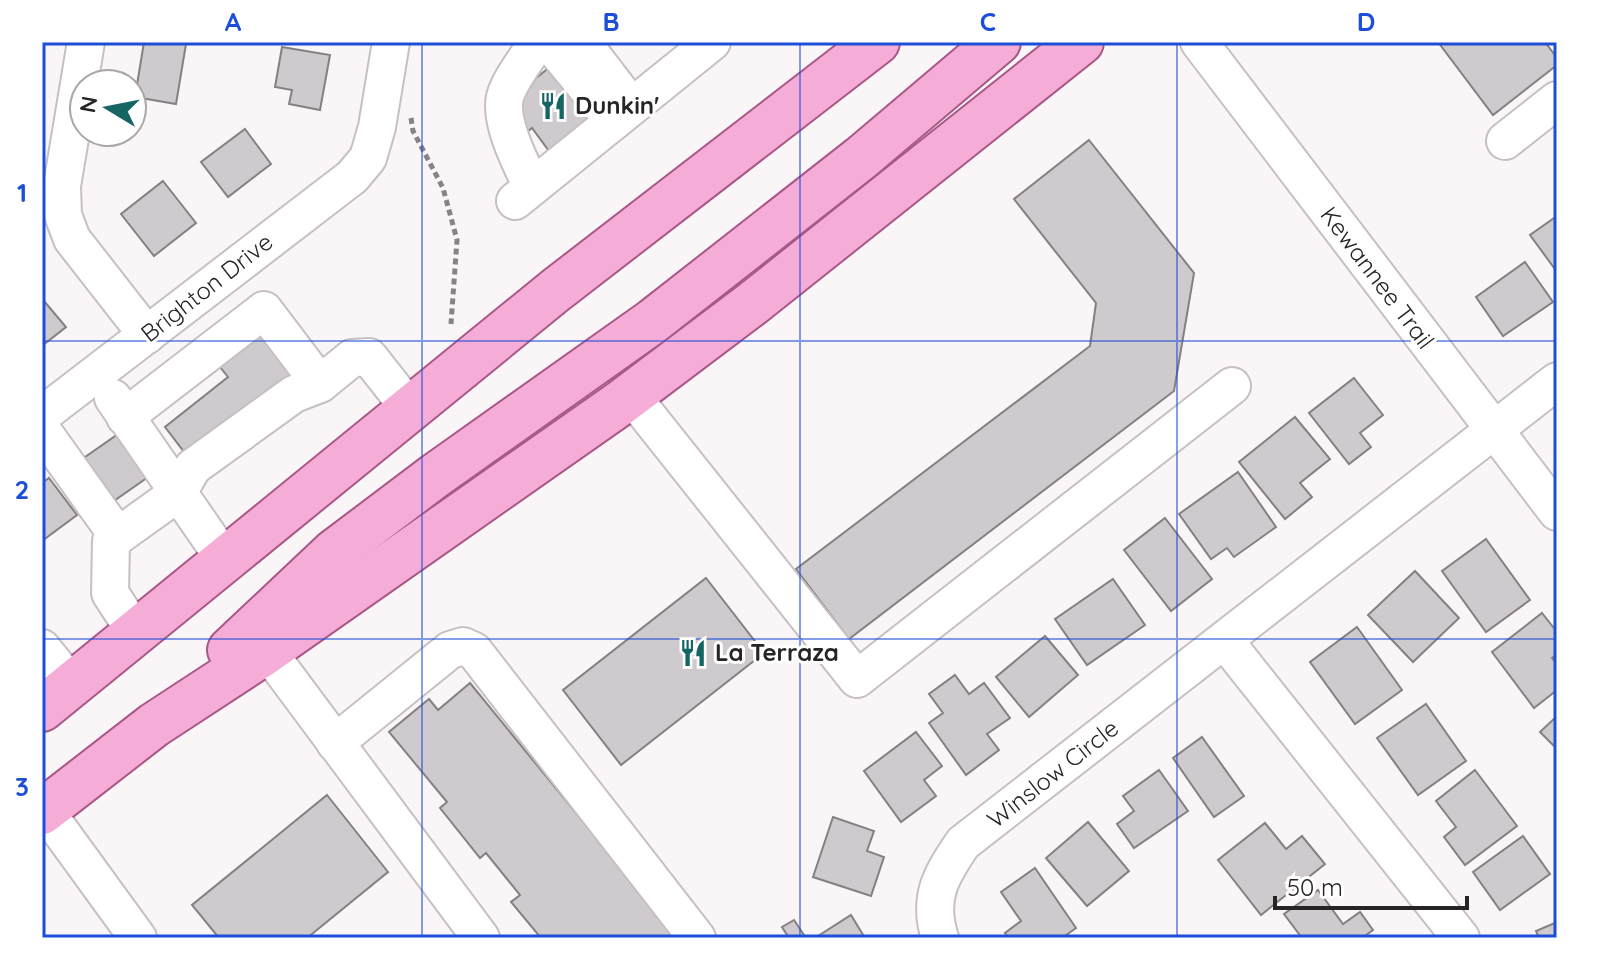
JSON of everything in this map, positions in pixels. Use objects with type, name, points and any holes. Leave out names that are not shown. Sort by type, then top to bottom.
[{"type":"main road","points":[[57,697],[556,290],[877,42]]},
{"type":"main road","points":[[259,640],[334,552],[436,475],[653,321],[861,158],[998,42]]},
{"type":"main road","points":[[44,811],[259,640],[631,395],[753,303],[1081,42]]},
{"type":"street","points":[[86,42],[62,186],[63,215],[72,239],[147,335]]},
{"type":"street","name":"Brighton Drive","points":[[42,415],[352,177],[368,158],[377,127],[391,42]]},
{"type":"street","points":[[537,42],[520,150],[623,114],[712,42]]},
{"type":"street","points":[[549,42],[623,114]]},
{"type":"street","points":[[582,42],[623,114]]},
{"type":"street","name":"Kewannee Trail","points":[[1199,42],[1557,512]]},
{"type":"street","points":[[1505,141],[1557,100]]},
{"type":"street","points":[[125,417],[264,310],[320,384]]},
{"type":"street","points":[[136,633],[110,593],[111,541],[178,493],[193,467],[294,394],[320,384],[352,358],[369,357],[410,409]]},
{"type":"street","points":[[96,374],[225,560]]},
{"type":"street","name":"Winslow Circle","points":[[940,938],[935,902],[940,876],[963,843],[1557,381]]},
{"type":"street","points":[[631,395],[857,679],[1232,386]]},
{"type":"street","points":[[42,430],[117,535]]},
{"type":"street","points":[[259,640],[481,938]]},
{"type":"street","points":[[1225,641],[1461,938]]},
{"type":"street","points":[[335,743],[450,650],[463,646],[474,651],[697,938]]},
{"type":"street","points":[[42,648],[57,697]]},
{"type":"street","points":[[44,811],[138,938]]},
{"type":"path","points":[[411,117],[413,131],[443,188],[457,240],[451,324]]},
{"type":"building","points":[[144,42],[186,44],[176,104],[148,99],[148,68],[140,68]]},
{"type":"building","points":[[1438,42],[1545,42],[1557,58],[1557,65],[1493,115]]},
{"type":"building","points":[[282,47],[330,55],[320,110],[289,104],[292,90],[275,87]]},
{"type":"building","name":"Dunkin'","points":[[555,63],[595,114],[549,151],[532,128],[522,136],[512,124],[523,115],[511,98]]},
{"type":"building","points":[[245,129],[271,164],[228,197],[201,162]]},
{"type":"building","points":[[1089,140],[1194,273],[1174,391],[849,639],[796,569],[1090,346],[1096,303],[1014,199]]},
{"type":"building","points":[[163,181],[196,223],[154,256],[121,214]]},
{"type":"building","points":[[1557,216],[1557,272],[1530,235]]},
{"type":"building","points":[[1525,262],[1553,302],[1503,336],[1476,297]]},
{"type":"building","points":[[44,301],[66,327],[42,346],[42,303]]},
{"type":"building","points":[[256,323],[295,374],[188,457],[165,427],[228,377],[212,357]]},
{"type":"building","points":[[1354,378],[1383,415],[1360,433],[1371,447],[1349,464],[1309,413]]},
{"type":"building","points":[[1295,417],[1330,459],[1300,483],[1312,497],[1285,519],[1239,462]]},
{"type":"building","points":[[121,432],[151,475],[108,505],[78,462]]},
{"type":"building","points":[[1238,472],[1276,527],[1234,557],[1227,548],[1211,559],[1179,514]]},
{"type":"building","points":[[49,478],[77,515],[42,541],[42,483]]},
{"type":"building","points":[[1165,518],[1212,579],[1171,611],[1124,550]]},
{"type":"building","points":[[1486,539],[1530,600],[1486,632],[1442,571]]},
{"type":"building","points":[[1415,571],[1459,618],[1413,662],[1368,615]]},
{"type":"building","points":[[706,578],[764,653],[621,765],[563,690]]},
{"type":"building","points":[[1113,579],[1145,625],[1087,665],[1055,619]]},
{"type":"building","points":[[1542,613],[1557,632],[1557,654],[1552,658],[1557,664],[1557,690],[1534,708],[1492,652]]},
{"type":"building","points":[[1357,627],[1402,690],[1355,724],[1310,662]]},
{"type":"building","points":[[1045,636],[1078,675],[1029,717],[996,677]]},
{"type":"building","points":[[955,675],[969,694],[984,683],[1010,718],[987,734],[999,750],[966,775],[929,723],[943,713],[929,694]]},
{"type":"building","points":[[470,683],[678,938],[541,938],[511,902],[520,895],[486,853],[480,858],[440,808],[447,802],[389,732],[429,699],[438,710]]},
{"type":"building","points":[[1426,704],[1466,761],[1418,795],[1377,738]]},
{"type":"building","points":[[1557,716],[1557,749],[1540,732]]},
{"type":"building","points":[[916,732],[942,766],[924,780],[936,796],[901,822],[864,771]]},
{"type":"building","points":[[1202,737],[1244,796],[1214,817],[1173,758]]},
{"type":"building","points":[[1159,770],[1188,811],[1134,848],[1117,824],[1134,811],[1123,796]]},
{"type":"building","points":[[1475,770],[1517,826],[1465,865],[1444,837],[1456,827],[1436,801]]},
{"type":"building","points":[[327,795],[388,872],[307,938],[219,938],[192,905]]},
{"type":"building","points":[[833,817],[874,831],[867,851],[884,857],[871,896],[813,877]]},
{"type":"building","points":[[1088,822],[1129,871],[1087,906],[1046,858]]},
{"type":"building","points":[[1265,823],[1286,849],[1302,836],[1325,864],[1261,915],[1218,860]]},
{"type":"building","points":[[1523,836],[1550,874],[1500,910],[1473,872]]},
{"type":"building","points":[[1035,868],[1076,928],[1062,938],[1009,938],[1005,933],[1021,921],[1001,892]]},
{"type":"building","points":[[1318,890],[1343,924],[1360,912],[1373,930],[1362,938],[1302,938],[1284,914]]},
{"type":"building","points":[[851,915],[865,938],[815,938]]},
{"type":"building","points":[[794,920],[806,938],[789,938],[782,927]]},
{"type":"building","points":[[1557,922],[1557,938],[1539,938],[1536,931]]},
{"type":"place","name":"Dunkin'","points":[[553,106]]},
{"type":"place","name":"La Terraza","points":[[693,653]]}]
